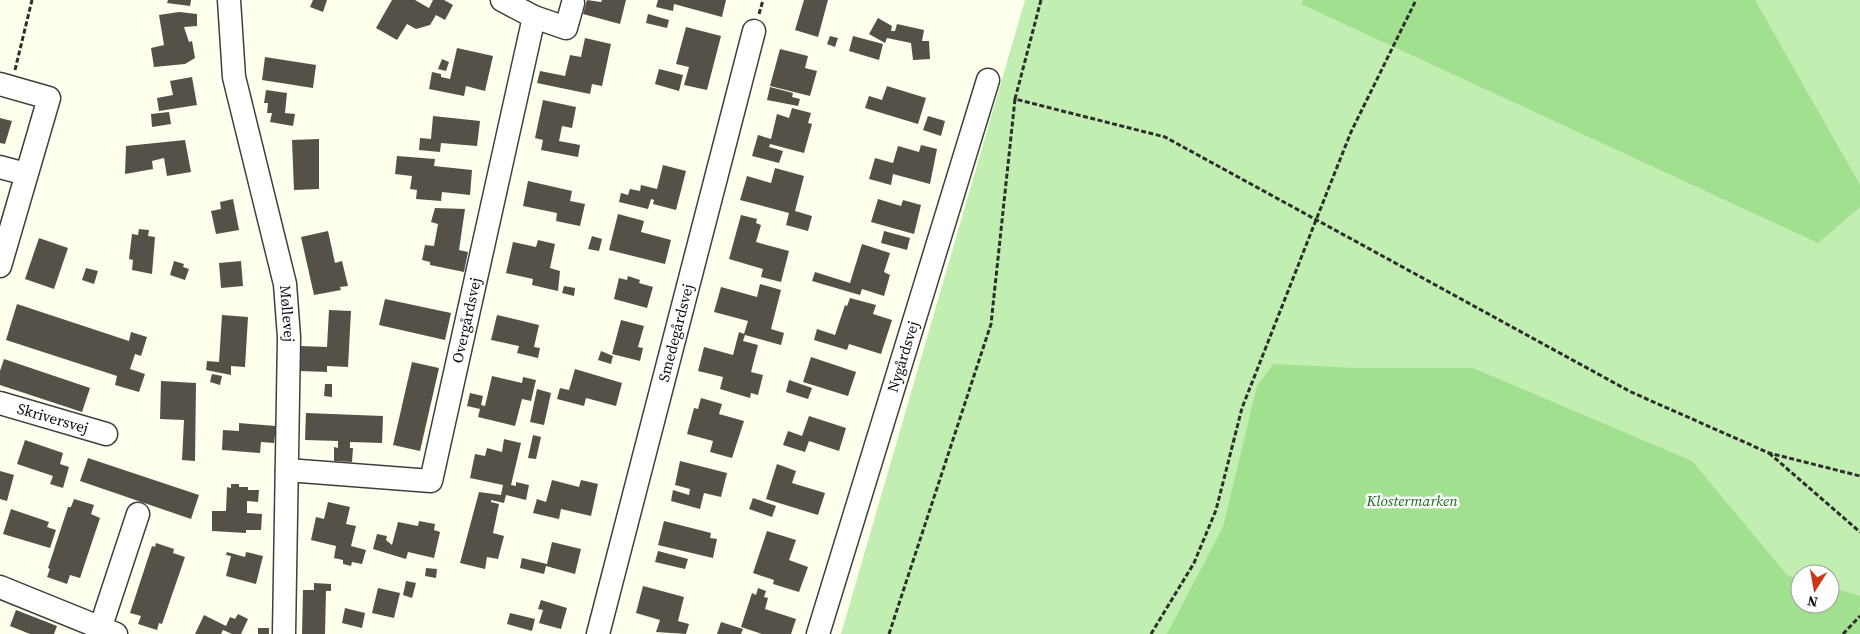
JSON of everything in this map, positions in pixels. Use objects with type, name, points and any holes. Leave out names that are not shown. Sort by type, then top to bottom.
[{"type":"street","name":"Møllevej","points":[[229,0],[234,77],[285,284],[289,337],[284,634]]},
{"type":"street","points":[[502,0],[534,17],[566,28],[573,2]]},
{"type":"street","name":"Overgårdsvej","points":[[287,470],[432,481],[534,17]]},
{"type":"street","name":"Smedegårdsvej","points":[[598,634],[754,31]]},
{"type":"street","name":"Nygårdsvej","points":[[818,634],[988,80]]},
{"type":"street","points":[[0,266],[49,98],[6,86]]},
{"type":"street","points":[[0,167],[26,174]]},
{"type":"street","name":"Skriversvej","points":[[0,402],[106,434]]},
{"type":"street","points":[[0,587],[109,630],[138,514]]},
{"type":"path","points":[[6,86],[32,0]]},
{"type":"path","points":[[889,634],[992,324],[1015,99],[1041,0]]},
{"type":"path","points":[[1151,634],[1194,563],[1216,510],[1242,408],[1316,220],[1351,132],[1416,0]]},
{"type":"path","points":[[1015,99],[1165,137],[1630,392],[1769,453],[1860,476]]},
{"type":"path","points":[[1769,453],[1860,532]]},
{"type":"path","points":[[1843,634],[1860,616]]},
{"type":"green space","points":[[1025,0],[1860,0],[1860,634],[841,634]]},
{"type":"green space","points":[[1303,0],[1755,0],[1860,185],[1860,207],[1818,243],[1301,4]]},
{"type":"green space","name":"Klostermarken","points":[[1273,364],[1356,368],[1473,368],[1692,461],[1787,575],[1790,576],[1790,614],[1840,614],[1840,590],[1860,596],[1860,634],[1167,634],[1223,527],[1257,386]]},
{"type":"building","points":[[168,0],[191,0],[190,6],[167,3]]},
{"type":"building","points":[[313,0],[327,0],[323,12],[310,7]]},
{"type":"building","points":[[392,0],[415,0],[429,8],[433,0],[444,0],[453,5],[445,20],[436,15],[430,25],[416,29],[407,24],[397,40],[376,28]]},
{"type":"building","points":[[587,0],[601,2],[602,0],[626,0],[620,24],[583,14]]},
{"type":"building","points":[[658,0],[726,0],[722,17],[674,4],[673,11],[656,7]]},
{"type":"building","points":[[804,0],[828,0],[818,37],[795,30]]},
{"type":"building","points":[[179,12],[197,14],[197,26],[184,27],[189,42],[192,41],[195,58],[185,64],[154,67],[151,48],[164,45],[159,15]]},
{"type":"building","points":[[648,14],[669,20],[667,28],[646,23]]},
{"type":"building","points":[[878,18],[892,26],[891,31],[895,31],[897,24],[924,30],[922,41],[929,41],[930,59],[913,60],[911,43],[887,38],[885,43],[869,34]]},
{"type":"building","points":[[686,27],[721,36],[707,90],[684,85],[689,67],[676,64]]},
{"type":"building","points":[[830,36],[838,38],[835,47],[827,44]]},
{"type":"building","points":[[853,36],[883,44],[879,60],[849,51]]},
{"type":"building","points":[[585,38],[611,44],[602,86],[592,84],[590,94],[537,83],[540,71],[565,76],[570,55],[581,57]]},
{"type":"building","points":[[457,48],[493,56],[485,91],[466,86],[464,96],[429,89],[432,72],[450,79]]},
{"type":"building","points":[[780,49],[808,56],[805,68],[817,71],[810,96],[770,86]]},
{"type":"building","points":[[265,57],[316,65],[313,88],[262,80]]},
{"type":"building","points":[[442,59],[449,62],[446,71],[438,69]]},
{"type":"building","points":[[659,69],[683,75],[679,91],[655,84]]},
{"type":"building","points":[[192,77],[197,105],[159,111],[157,98],[173,95],[170,81]]},
{"type":"building","points":[[887,86],[926,98],[918,124],[865,108],[869,96],[882,100]]},
{"type":"building","points":[[770,87],[793,93],[792,97],[800,99],[798,106],[767,100]]},
{"type":"building","points":[[266,90],[287,93],[285,113],[295,114],[293,126],[270,122],[272,113],[267,113],[268,103],[264,103]]},
{"type":"building","points":[[543,100],[576,107],[572,128],[562,126],[559,141],[580,145],[578,157],[541,150],[543,140],[535,138]]},
{"type":"building","points":[[792,108],[811,113],[808,123],[812,124],[804,153],[770,144],[769,147],[783,151],[779,163],[752,156],[758,135],[771,139],[777,114],[789,118]]},
{"type":"building","points":[[169,112],[171,124],[152,127],[151,114]]},
{"type":"building","points":[[433,116],[480,121],[477,146],[441,143],[440,152],[419,150],[420,138],[431,139]]},
{"type":"building","points":[[928,116],[945,121],[941,136],[923,130]]},
{"type":"building","points":[[0,118],[12,121],[5,144],[0,143]]},
{"type":"building","points":[[319,139],[319,189],[294,190],[292,140]]},
{"type":"building","points":[[185,140],[191,172],[167,176],[164,158],[152,161],[153,169],[125,174],[126,146]]},
{"type":"building","points":[[921,145],[937,149],[930,184],[893,174],[891,185],[869,179],[875,158],[893,163],[898,146],[919,152]]},
{"type":"building","points":[[397,156],[435,159],[434,166],[472,170],[470,195],[442,192],[441,201],[416,199],[417,190],[410,189],[412,176],[395,174]]},
{"type":"building","points":[[663,165],[686,171],[676,210],[653,204],[654,200],[651,199],[648,209],[619,202],[621,193],[628,195],[630,189],[640,191],[641,185],[657,189]]},
{"type":"building","points":[[775,168],[804,176],[795,211],[812,216],[808,231],[786,225],[789,213],[740,200],[747,176],[771,183]]},
{"type":"building","points":[[528,181],[572,191],[570,201],[585,204],[580,226],[556,221],[557,213],[523,206]]},
{"type":"building","points":[[233,199],[239,230],[216,234],[211,211],[221,209],[220,202]]},
{"type":"building","points":[[878,199],[901,206],[903,200],[921,205],[914,234],[871,222]]},
{"type":"building","points":[[435,208],[465,209],[459,250],[468,252],[464,272],[430,265],[430,262],[422,260],[425,245],[434,246],[438,224],[431,222]]},
{"type":"building","points":[[618,214],[644,221],[641,232],[671,240],[665,264],[609,250]]},
{"type":"building","points":[[741,215],[757,219],[756,223],[761,225],[756,242],[789,251],[781,282],[761,277],[763,269],[729,259]]},
{"type":"building","points":[[139,229],[149,230],[148,236],[155,237],[152,274],[132,270],[133,260],[129,259],[132,234],[138,235]]},
{"type":"building","points":[[328,231],[335,263],[342,261],[348,286],[340,287],[341,290],[314,295],[301,237]]},
{"type":"building","points":[[884,231],[910,238],[907,250],[881,243]]},
{"type":"building","points":[[592,236],[602,239],[599,251],[588,249]]},
{"type":"building","points":[[39,238],[68,248],[54,289],[25,279]]},
{"type":"building","points":[[538,240],[555,244],[550,268],[560,271],[558,291],[532,285],[533,279],[506,273],[513,242],[536,247]]},
{"type":"building","points":[[862,244],[890,253],[884,272],[890,275],[884,296],[862,289],[860,295],[812,281],[815,272],[850,283]]},
{"type":"building","points":[[174,261],[184,264],[183,267],[189,269],[185,280],[170,275]]},
{"type":"building","points":[[241,261],[243,286],[221,288],[219,263]]},
{"type":"building","points":[[86,268],[98,271],[94,284],[82,280]]},
{"type":"building","points":[[628,276],[640,280],[639,283],[653,287],[647,308],[614,299],[619,278],[627,280]]},
{"type":"building","points":[[760,284],[781,290],[771,329],[784,333],[781,345],[745,335],[743,341],[758,345],[751,372],[763,375],[758,395],[751,393],[750,398],[720,389],[723,377],[698,371],[704,347],[733,355],[739,332],[744,334],[748,321],[714,312],[721,287],[757,297]]},
{"type":"building","points":[[564,286],[575,288],[574,296],[562,293]]},
{"type":"building","points":[[850,298],[876,305],[873,314],[892,320],[881,354],[849,344],[847,350],[814,340],[817,329],[835,335],[845,305],[847,306]]},
{"type":"building","points":[[385,299],[451,313],[445,340],[379,325]]},
{"type":"building","points":[[17,304],[129,341],[131,332],[147,337],[141,356],[135,354],[130,369],[145,374],[139,392],[115,385],[117,376],[6,340]]},
{"type":"building","points":[[329,310],[351,311],[348,367],[327,366],[327,372],[300,371],[301,346],[327,347]]},
{"type":"building","points":[[222,315],[248,317],[245,367],[231,366],[231,375],[206,370],[207,361],[219,362]]},
{"type":"building","points":[[497,315],[539,325],[534,347],[540,348],[538,358],[517,353],[519,346],[491,340]]},
{"type":"building","points":[[621,320],[644,326],[638,347],[643,348],[640,361],[612,354]]},
{"type":"building","points":[[601,351],[613,356],[611,364],[598,360]]},
{"type":"building","points":[[811,357],[856,372],[848,396],[803,382]]},
{"type":"building","points":[[4,359],[90,388],[82,412],[0,385],[0,371]]},
{"type":"building","points":[[412,362],[439,368],[420,451],[393,445]]},
{"type":"building","points":[[575,369],[622,383],[616,406],[586,398],[584,406],[557,399],[560,388],[569,390]]},
{"type":"building","points":[[212,374],[222,376],[220,385],[210,382]]},
{"type":"building","points":[[492,376],[522,383],[523,377],[536,380],[531,401],[522,399],[515,426],[478,417],[480,409],[467,406],[470,393],[483,396],[481,405],[485,406]]},
{"type":"building","points":[[789,380],[812,388],[808,399],[786,392]]},
{"type":"building","points":[[161,381],[196,383],[195,461],[182,460],[184,420],[160,419]]},
{"type":"building","points":[[325,384],[332,384],[332,397],[324,396]]},
{"type":"building","points":[[537,389],[551,393],[544,425],[530,422]]},
{"type":"building","points":[[701,398],[722,404],[719,414],[744,421],[732,458],[710,452],[713,441],[687,434],[694,408],[698,409]]},
{"type":"building","points":[[306,413],[383,416],[382,443],[350,442],[350,448],[353,448],[352,462],[334,461],[334,447],[338,448],[338,441],[305,440]]},
{"type":"building","points":[[809,416],[846,428],[839,451],[809,441],[805,452],[783,445],[788,431],[802,436]]},
{"type":"building","points":[[239,423],[276,426],[274,443],[261,442],[260,453],[222,450],[223,430],[239,431]]},
{"type":"building","points":[[533,435],[541,437],[536,459],[528,458]]},
{"type":"building","points":[[504,439],[521,443],[511,485],[516,486],[516,482],[529,485],[526,500],[506,495],[504,503],[491,500],[491,502],[499,504],[493,533],[504,536],[498,559],[487,557],[485,569],[460,563],[479,492],[501,495],[503,485],[470,478],[475,454],[485,456],[487,448],[502,452]]},
{"type":"building","points":[[25,440],[63,453],[60,464],[69,467],[63,488],[50,484],[53,476],[17,464]]},
{"type":"building","points":[[88,458],[199,495],[191,519],[80,481]]},
{"type":"building","points":[[680,461],[727,473],[721,497],[704,493],[700,509],[671,501],[673,490],[689,495],[690,489],[675,485]]},
{"type":"building","points":[[777,464],[796,471],[792,483],[825,493],[818,515],[766,499]]},
{"type":"building","points":[[0,471],[14,475],[7,501],[0,499]]},
{"type":"building","points":[[552,480],[579,487],[581,480],[598,484],[591,516],[561,509],[559,519],[533,513],[537,499],[546,502]]},
{"type":"building","points":[[231,484],[239,484],[239,487],[248,487],[248,490],[259,490],[258,502],[247,501],[247,513],[262,514],[261,530],[246,530],[246,533],[212,531],[212,511],[226,511],[227,487],[231,488]]},
{"type":"building","points":[[753,498],[776,506],[772,517],[749,509]]},
{"type":"building","points":[[74,499],[94,505],[91,514],[100,518],[80,578],[70,575],[67,584],[47,577],[50,569],[48,568],[68,507],[71,507]]},
{"type":"building","points":[[328,502],[350,507],[346,524],[356,526],[351,546],[366,550],[362,564],[352,562],[351,566],[343,564],[343,560],[334,558],[336,546],[311,540],[316,517],[324,519]]},
{"type":"building","points":[[11,509],[49,522],[47,527],[56,530],[50,548],[3,534]]},
{"type":"building","points":[[419,521],[435,524],[434,530],[440,532],[434,558],[408,552],[406,559],[373,549],[377,534],[387,536],[386,540],[392,545],[398,522],[418,526]]},
{"type":"building","points":[[664,521],[711,533],[710,538],[717,539],[713,558],[658,545]]},
{"type":"building","points":[[767,531],[796,540],[789,560],[808,567],[799,592],[773,584],[774,580],[753,573]]},
{"type":"building","points":[[552,542],[581,549],[575,574],[546,566],[544,574],[520,568],[522,558],[547,564]]},
{"type":"building","points":[[156,543],[174,549],[173,553],[185,557],[162,624],[159,623],[157,630],[138,624],[141,616],[130,613],[152,546],[155,547]]},
{"type":"building","points":[[658,551],[688,559],[685,569],[655,562]]},
{"type":"building","points":[[227,552],[245,557],[246,552],[263,556],[256,584],[226,576],[231,556],[226,555]]},
{"type":"building","points":[[426,568],[437,569],[436,578],[425,576]]},
{"type":"building","points":[[406,581],[416,583],[412,598],[403,595]]},
{"type":"building","points":[[314,583],[331,584],[331,591],[326,591],[325,634],[302,634],[303,590],[314,590]]},
{"type":"building","points":[[643,586],[684,597],[678,621],[689,624],[686,634],[656,632],[660,620],[636,613]]},
{"type":"building","points":[[378,588],[400,593],[394,618],[372,613]]},
{"type":"building","points":[[758,588],[766,591],[764,597],[768,598],[765,609],[796,619],[791,634],[762,634],[741,627],[752,593],[756,595]]},
{"type":"building","points":[[541,600],[567,608],[561,629],[539,623],[543,610],[538,609]]},
{"type":"building","points":[[345,608],[365,613],[362,628],[342,623]]},
{"type":"building","points":[[16,610],[57,626],[54,634],[30,634],[10,626]]},
{"type":"building","points":[[510,613],[535,619],[532,631],[507,624]]},
{"type":"building","points":[[238,614],[248,619],[241,634],[232,634],[223,630],[221,634],[195,634],[204,615],[226,626],[230,617],[235,619]]},
{"type":"building","points":[[721,622],[743,629],[741,634],[717,634]]},
{"type":"building","points":[[258,628],[269,628],[269,634],[258,634]]}]
